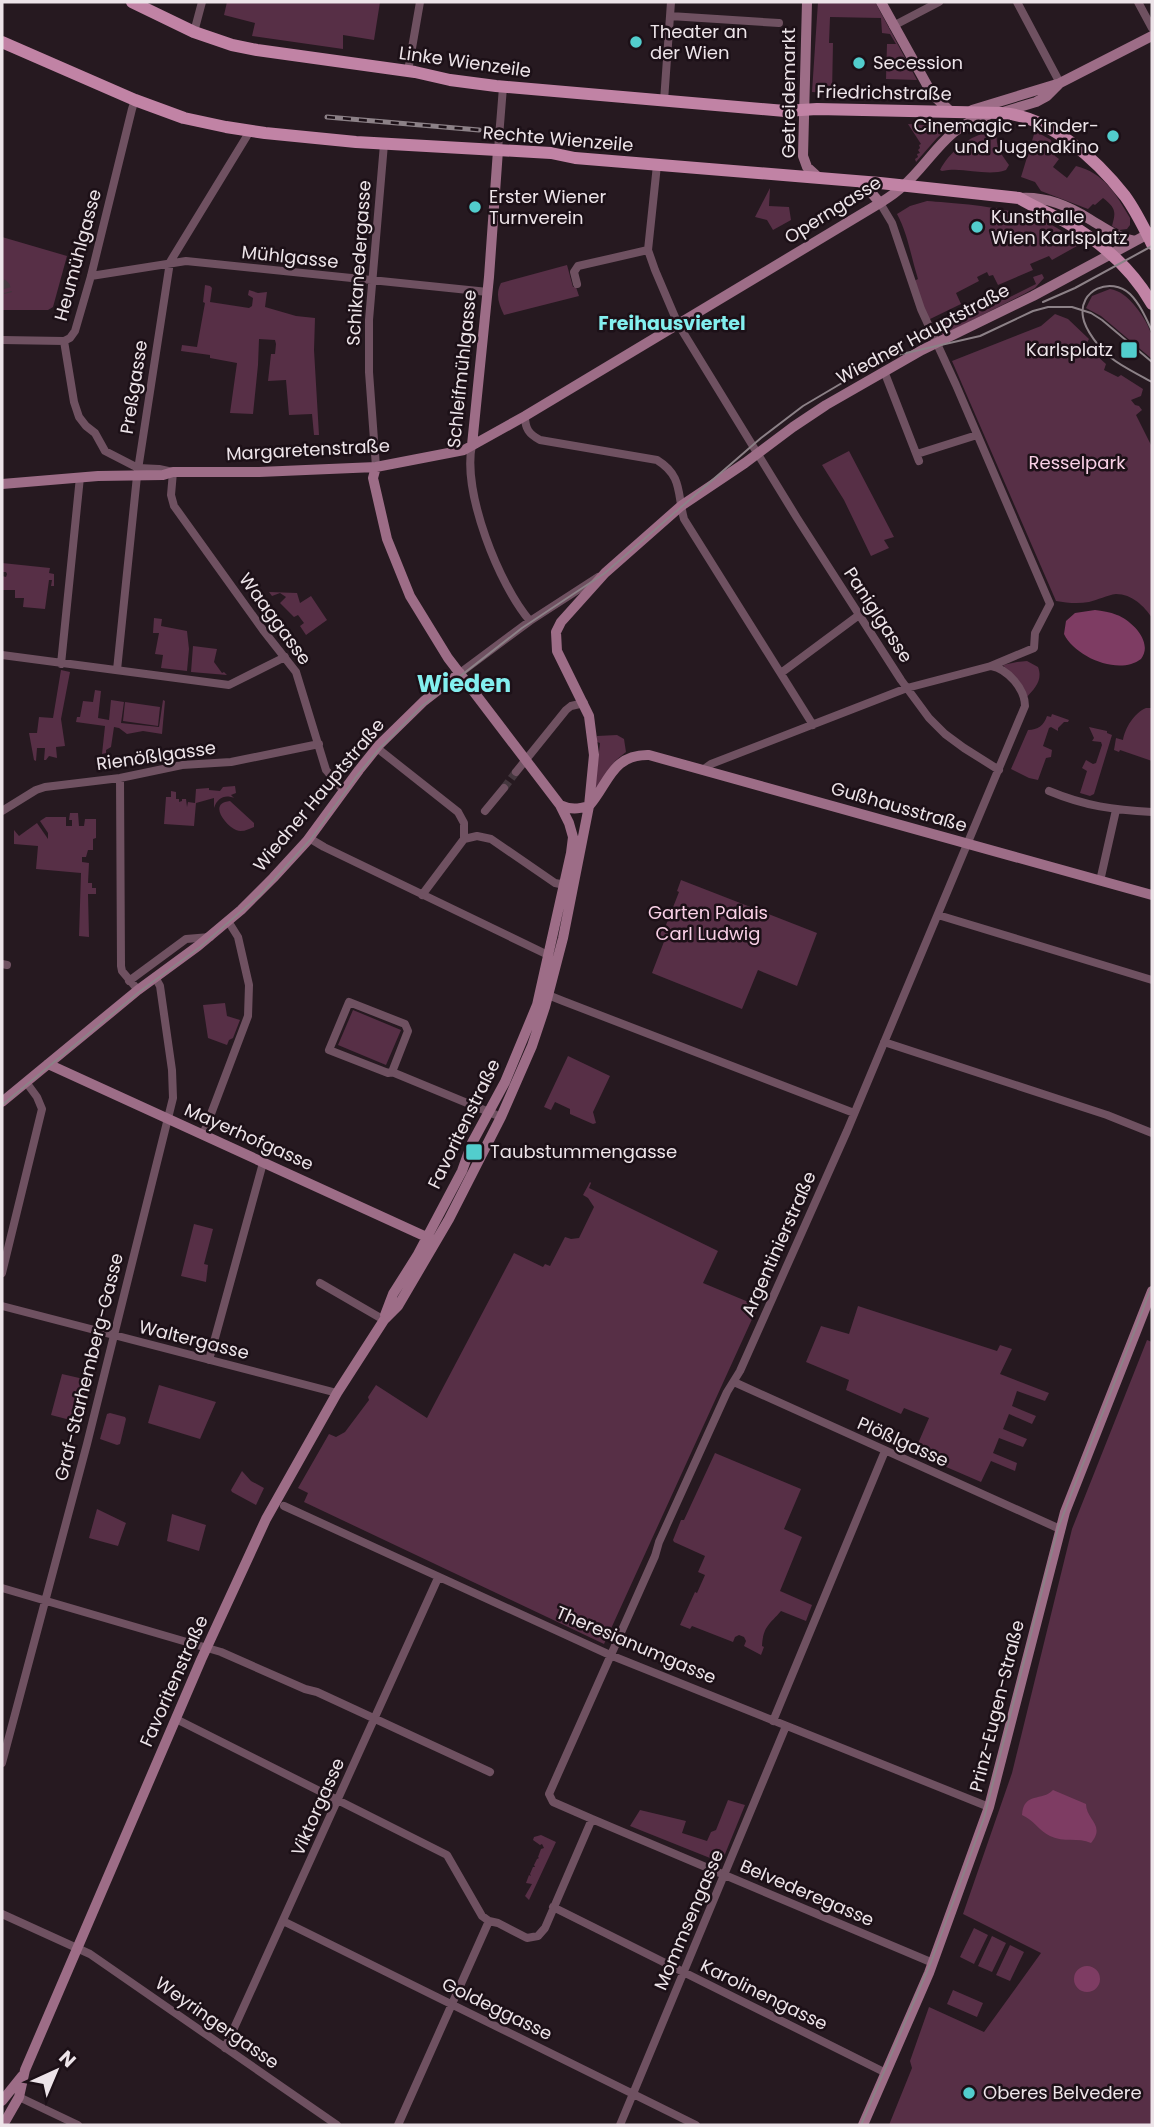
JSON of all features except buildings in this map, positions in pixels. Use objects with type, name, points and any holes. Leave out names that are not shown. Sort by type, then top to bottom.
[{"type":"main road","name":"Linke Wienzeile","points":[[131,2],[194,32],[257,50],[503,87],[664,102],[804,110]]},
{"type":"main road","name":"Getreidemarkt","points":[[807,2],[803,156],[807,167],[819,178]]},
{"type":"main road","points":[[880,2],[932,94],[957,112]]},
{"type":"main road","name":"Operngasse","points":[[525,416],[880,203],[905,185],[945,139],[974,119],[1036,102],[1047,96],[1060,83],[1152,36]]},
{"type":"main road","name":"Rechte Wienzeile","points":[[2,42],[135,100],[184,118],[250,131],[384,144],[551,153],[575,158],[905,185],[1019,198],[1079,230],[1111,254]]},
{"type":"main road","points":[[1138,43],[1152,43]]},
{"type":"main road","name":"Friedrichstraße","points":[[957,112],[1060,83]]},
{"type":"main road","name":"Friedrichstraße","points":[[804,110],[1001,113],[1025,117],[1045,127],[1095,163],[1127,199],[1151,234]]},
{"type":"main road","name":"Schleifmühlgasse","points":[[472,445],[488,292],[498,150]]},
{"type":"main road","points":[[858,181],[880,203]]},
{"type":"main road","points":[[1019,198],[1037,197],[1051,201],[1080,213],[1123,239],[1135,241]]},
{"type":"main road","name":"Wiedner Hauptstraße","points":[[562,663],[555,642],[561,622],[606,573],[681,506],[826,405],[884,371],[1151,234]]},
{"type":"main road","points":[[1111,254],[1135,278],[1152,304]]},
{"type":"main road","name":"Margaretenstraße","points":[[2,484],[138,472],[163,475],[173,472],[259,472],[376,467],[464,450],[525,416]]},
{"type":"main road","name":"Favoritenstraße","points":[[376,467],[374,482],[387,539],[410,596],[460,673],[560,805],[573,837],[566,880],[537,1005],[505,1082],[472,1143],[431,1239]]},
{"type":"main road","name":"Favoritenstraße","points":[[4,2125],[19,2096],[25,2070],[207,1647],[337,1393],[384,1320],[393,1294],[431,1239],[450,1219],[501,1117],[532,1045],[563,938],[589,806],[594,755],[592,733],[584,704],[562,663]]},
{"type":"main road","name":"Wiedner Hauptstraße","points":[[2,1102],[138,990],[228,921],[273,878],[309,838],[377,748],[424,701],[460,673]]},
{"type":"main road","name":"Favoritenstraße","points":[[589,806],[615,768],[636,755]]},
{"type":"main road","name":"Gußhausstraße","points":[[636,755],[649,755],[704,769],[1152,895]]},
{"type":"main road","points":[[560,805],[568,809],[589,806]]},
{"type":"main road","name":"Mayerhofgasse","points":[[48,1064],[431,1239]]},
{"type":"main road","name":"Prinz-Eugen-Straße","points":[[863,2125],[933,1963],[989,1807],[1060,1529],[1152,1291]]},
{"type":"main road","name":"Favoritenstraße","points":[[4,2096],[25,2070]]},
{"type":"street","points":[[194,32],[202,2]]},
{"type":"street","points":[[408,71],[420,2]]},
{"type":"street","points":[[664,102],[671,2]]},
{"type":"street","points":[[893,26],[939,2]]},
{"type":"street","points":[[1017,2],[1060,83]]},
{"type":"street","points":[[1139,2],[1152,28]]},
{"type":"street","points":[[670,16],[779,23]]},
{"type":"street","points":[[498,150],[503,87]]},
{"type":"street","name":"Heumühlgasse","points":[[135,100],[75,331],[64,341],[79,417],[95,433],[105,451],[138,472]]},
{"type":"street","name":"Preßgasse","points":[[117,670],[138,472],[170,262],[250,131]]},
{"type":"street","name":"Schikanedergasse","points":[[376,467],[369,372],[369,320],[384,144]]},
{"type":"street","points":[[577,284],[575,272],[578,266],[648,250],[657,165]]},
{"type":"street","points":[[704,769],[907,688],[991,666],[1034,648],[1035,633],[1050,604],[921,309],[892,223],[880,203]]},
{"type":"street","name":"Paniglgasse","points":[[648,250],[678,324],[907,688],[929,718],[945,734],[999,770]]},
{"type":"street","name":"Mühlgasse","points":[[91,276],[186,261],[488,292]]},
{"type":"street","points":[[2,340],[64,341]]},
{"type":"street","points":[[884,371],[918,458],[977,435]]},
{"type":"street","points":[[525,416],[525,426],[530,435],[540,440],[657,460],[668,467],[679,486],[684,519],[813,725]]},
{"type":"street","name":"Schleifmühlgasse","points":[[472,445],[471,466],[482,531],[516,603],[530,621]]},
{"type":"street","name":"Waaggasse","points":[[173,472],[172,499],[176,509],[298,675],[326,770],[343,790]]},
{"type":"street","points":[[61,664],[80,477]]},
{"type":"street","name":"Wiedner Hauptstraße","points":[[460,673],[530,621],[606,573]]},
{"type":"street","points":[[781,673],[859,615]]},
{"type":"street","points":[[2,655],[229,685],[285,657]]},
{"type":"street","name":"Argentinierstraße","points":[[551,1789],[699,1454],[855,1113],[1025,706],[1021,690],[1002,669],[991,666]]},
{"type":"street","points":[[516,772],[566,710],[571,706],[584,704]]},
{"type":"street","name":"Rienößlgasse","points":[[2,811],[45,787],[120,778],[182,765],[237,761],[319,744]]},
{"type":"street","points":[[377,748],[458,812],[464,823],[464,839],[422,895]]},
{"type":"street","points":[[120,778],[120,963],[122,971],[138,990]]},
{"type":"street","points":[[485,811],[504,788]]},
{"type":"street","points":[[1049,792],[1092,807],[1152,812]]},
{"type":"street","points":[[1100,881],[1116,810]]},
{"type":"street","points":[[464,839],[477,836],[491,839],[555,883],[560,884],[566,880]]},
{"type":"street","points":[[309,838],[548,955],[554,969]]},
{"type":"street","points":[[938,915],[1152,980]]},
{"type":"street","points":[[202,1135],[248,1016],[249,985],[238,937],[228,921]]},
{"type":"street","points":[[129,981],[186,939],[210,937]]},
{"type":"street","name":"Favoritenstraße","points":[[544,975],[548,996]]},
{"type":"street","name":"Graf-Starhemberg-Gasse","points":[[2,1763],[169,1121],[173,1098],[172,1070],[160,986],[155,977]]},
{"type":"street","points":[[548,996],[855,1113]]},
{"type":"street","points":[[392,1072],[408,1031],[405,1024],[349,1002],[329,1050],[388,1073],[392,1072],[501,1117]]},
{"type":"street","points":[[884,1042],[1107,1115],[1152,1133]]},
{"type":"street","points":[[2,1273],[41,1109],[37,1097],[26,1082]]},
{"type":"street","points":[[209,1360],[263,1163]]},
{"type":"street","points":[[320,1283],[384,1320]]},
{"type":"street","name":"Waltergasse","points":[[2,1306],[337,1393]]},
{"type":"street","name":"Plößlgasse","points":[[734,1382],[1060,1529]]},
{"type":"street","points":[[773,1721],[885,1451]]},
{"type":"street","name":"Theresianumgasse","points":[[279,1504],[610,1655],[989,1807]]},
{"type":"street","name":"Viktorgasse","points":[[225,2048],[438,1578]]},
{"type":"street","points":[[2,1588],[224,1653],[317,1692],[490,1772]]},
{"type":"street","points":[[176,1719],[447,1854],[481,1914],[489,1921],[531,1938],[543,1931],[592,1819]]},
{"type":"street","name":"Mommsengasse","points":[[620,2125],[786,1726]]},
{"type":"street","name":"Belvederegasse","points":[[551,1789],[549,1794],[553,1802],[933,1963]]},
{"type":"street","name":"Karolinengasse","points":[[553,1907],[886,2073]]},
{"type":"street","name":"Weyringergasse","points":[[2,1914],[90,1954],[337,2125]]},
{"type":"street","points":[[398,2125],[489,1921]]},
{"type":"street","name":"Goldeggasse","points":[[283,1922],[696,2125]]},
{"type":"street","points":[[19,2096],[78,2125]]},
{"type":"green space","points":[[227,2],[380,2],[374,40],[343,35],[343,49],[252,36],[255,23],[224,15]]},
{"type":"green space","points":[[818,2],[875,2],[917,80],[886,79],[887,44],[896,44],[890,34],[882,33],[881,18],[830,17],[829,43],[833,43],[832,93],[812,92]]},
{"type":"green space","points":[[908,124],[950,127],[916,162],[921,144]]},
{"type":"green space","points":[[1035,131],[1051,140],[1055,156],[1059,159],[1053,167],[1067,178],[1076,166],[1102,179],[1130,218],[1127,229],[1119,230],[1112,226],[1114,210],[1103,198],[1088,209],[1041,191],[1035,182],[1021,177]]},
{"type":"green space","points":[[986,133],[997,134],[998,146],[1009,165],[1006,170],[940,170],[959,147]]},
{"type":"green space","points":[[770,188],[769,206],[789,207],[791,220],[773,230],[767,220],[755,217]]},
{"type":"green space","points":[[927,201],[986,207],[1030,216],[1065,234],[1077,246],[1052,260],[1049,256],[1030,264],[1033,270],[998,285],[993,275],[989,276],[987,272],[977,277],[979,281],[956,293],[961,304],[928,320],[914,281],[918,279],[907,238],[897,214],[910,206]]},
{"type":"green space","points":[[2,237],[67,256],[53,307],[48,310],[2,310]]},
{"type":"green space","points":[[567,265],[573,287],[576,287],[579,296],[504,315],[498,295],[501,283]]},
{"type":"green space","points":[[1042,274],[1044,278],[1035,288],[1024,294],[943,335],[937,330],[944,322],[988,303],[986,300],[1004,300],[1036,284],[1033,277]]},
{"type":"green space","points":[[205,285],[212,288],[210,302],[249,308],[253,298],[248,295],[249,290],[267,292],[265,307],[296,316],[315,318],[319,435],[314,435],[312,414],[289,415],[286,380],[268,381],[271,354],[275,354],[275,340],[259,339],[253,414],[230,413],[237,363],[210,358],[210,355],[181,351],[182,345],[197,347],[205,303]]},
{"type":"green space","points":[[1110,289],[1130,300],[1146,322],[1153,339],[1152,359],[1101,316],[1086,308],[1092,296]]},
{"type":"green space","name":"Resselpark","points":[[1055,314],[1068,319],[1089,339],[1085,346],[1087,351],[1106,364],[1104,370],[1118,377],[1121,375],[1143,389],[1141,396],[1131,400],[1142,410],[1136,415],[1152,447],[1152,618],[1137,602],[1122,595],[1116,594],[1085,603],[1056,601],[952,361],[1041,326]]},
{"type":"green space","points":[[849,451],[894,537],[884,540],[889,548],[871,556],[844,500],[822,465]]},
{"type":"green space","points":[[2,563],[50,568],[49,573],[54,574],[54,586],[51,586],[52,580],[49,580],[45,609],[23,607],[24,598],[15,598],[15,590],[2,590],[2,576],[6,577],[7,574],[2,572]]},
{"type":"green space","points":[[269,592],[297,593],[300,603],[311,596],[327,620],[306,635],[300,626],[304,623],[298,615],[294,617],[280,603],[286,597],[280,593],[272,596]]},
{"type":"green space","points":[[154,618],[162,619],[161,626],[187,631],[187,671],[161,668],[163,655],[155,654],[159,633],[153,633]]},
{"type":"green space","points":[[193,646],[217,649],[214,662],[222,673],[227,675],[191,672]]},
{"type":"green space","points":[[1027,661],[1038,667],[1040,676],[1027,697],[1003,665]]},
{"type":"green space","points":[[61,670],[70,672],[61,719],[65,746],[56,747],[57,758],[49,756],[46,760],[45,748],[37,748],[36,761],[29,733],[37,733],[39,717],[53,718]]},
{"type":"green space","points":[[95,690],[101,691],[98,718],[109,720],[111,700],[124,702],[121,723],[159,727],[163,700],[165,701],[162,734],[143,731],[127,734],[114,727],[111,747],[102,754],[105,726],[76,722],[77,717],[80,717],[83,701],[93,702]]},
{"type":"green space","points":[[125,702],[160,707],[158,726],[123,721]]},
{"type":"green space","points":[[1146,708],[1152,708],[1152,761],[1114,750],[1116,738],[1123,740],[1131,721]]},
{"type":"green space","points":[[1052,714],[1069,720],[1058,728],[1058,731],[1049,728],[1043,746],[1052,750],[1051,757],[1046,758],[1038,780],[1011,769],[1028,730],[1040,726],[1047,716],[1051,717]]},
{"type":"green space","points":[[1089,727],[1107,731],[1112,735],[1094,794],[1090,796],[1080,793],[1087,771],[1082,768],[1086,760],[1096,763],[1102,745],[1101,742],[1092,741],[1094,738]]},
{"type":"green space","points":[[617,735],[624,739],[626,752],[615,761],[596,793],[600,743],[597,742],[597,736]]},
{"type":"green space","points":[[235,786],[236,793],[231,795],[234,798],[222,798],[214,808],[214,798],[196,803],[194,826],[164,824],[166,797],[171,797],[171,791],[176,792],[179,802],[186,799],[187,807],[188,802],[195,803],[196,789],[220,791],[223,787]]},
{"type":"green space","points":[[230,801],[254,823],[254,827],[238,831],[227,824],[219,810],[223,803]]},
{"type":"green space","points":[[70,813],[78,813],[79,826],[84,826],[85,819],[96,819],[93,850],[88,850],[86,857],[82,857],[82,862],[89,863],[88,883],[92,883],[92,888],[96,888],[96,894],[88,894],[89,937],[79,936],[81,873],[36,869],[38,846],[14,844],[14,830],[19,836],[37,823],[48,839],[48,833],[40,821],[46,817],[66,817],[66,826],[72,826]]},
{"type":"green space","name":"Garten Palais Carl Ludwig","points":[[681,880],[817,933],[797,986],[758,970],[742,1009],[652,973],[665,939],[659,937],[679,892],[677,891]]},
{"type":"green space","points":[[225,1003],[227,1016],[240,1020],[227,1045],[208,1038],[203,1005]]},
{"type":"green space","points":[[353,1010],[401,1030],[386,1065],[338,1045]]},
{"type":"green space","points":[[568,1056],[610,1076],[593,1112],[596,1123],[570,1114],[570,1109],[555,1102],[551,1110],[544,1107]]},
{"type":"green space","points":[[590,1182],[589,1188],[718,1251],[703,1283],[758,1306],[604,1644],[304,1502],[308,1493],[298,1488],[329,1434],[336,1437],[345,1432],[369,1400],[368,1397],[376,1385],[427,1418],[514,1253],[543,1267],[545,1264],[550,1266],[565,1237],[579,1238],[594,1207],[583,1195]]},
{"type":"green space","points":[[194,1224],[213,1229],[204,1264],[208,1265],[206,1282],[181,1276]]},
{"type":"green space","points":[[858,1306],[997,1351],[1000,1345],[1012,1349],[1000,1374],[1049,1393],[1045,1401],[1017,1391],[1012,1406],[1036,1416],[1032,1424],[1009,1414],[1003,1429],[1027,1439],[1023,1447],[999,1438],[993,1453],[1017,1463],[1015,1471],[991,1461],[981,1482],[930,1460],[932,1455],[916,1448],[929,1418],[904,1408],[901,1414],[846,1390],[849,1380],[806,1362],[821,1326],[849,1334]]},
{"type":"green space","points":[[1147,1340],[1152,1342],[1152,2125],[889,2125],[912,2068],[910,2061],[929,2007],[984,2032],[1041,1953],[963,1914],[1012,1773],[1072,1529]]},
{"type":"green space","points":[[62,1374],[88,1380],[78,1422],[51,1415]]},
{"type":"green space","points":[[159,1385],[216,1402],[200,1439],[148,1423]]},
{"type":"green space","points":[[107,1414],[126,1419],[120,1444],[117,1445],[100,1439]]},
{"type":"green space","points":[[715,1453],[801,1489],[784,1529],[802,1537],[780,1591],[812,1605],[806,1621],[781,1611],[766,1630],[761,1655],[744,1646],[746,1641],[739,1635],[733,1642],[692,1626],[690,1629],[680,1625],[705,1575],[698,1572],[705,1556],[673,1540]]},
{"type":"green space","points":[[242,1471],[251,1481],[264,1488],[256,1505],[231,1490]]},
{"type":"green space","points":[[97,1509],[126,1523],[118,1546],[89,1538]]},
{"type":"green space","points":[[172,1514],[206,1525],[199,1551],[167,1541]]},
{"type":"green space","points":[[728,1800],[745,1805],[720,1862],[630,1826],[640,1810],[686,1821],[682,1833],[707,1841],[711,1832],[716,1830]]},
{"type":"green space","points":[[541,1835],[556,1842],[529,1900],[525,1896],[532,1884],[526,1883],[541,1849],[544,1848],[533,1840]]},
{"type":"green space","points":[[974,1928],[988,1935],[974,1964],[960,1957]]},
{"type":"green space","points":[[992,1936],[1006,1943],[992,1972],[978,1966]]},
{"type":"green space","points":[[1010,1945],[1024,1952],[1010,1981],[996,1975]]},
{"type":"green space","points":[[953,1990],[983,2003],[977,2017],[947,2004]]},
{"type":"shaded area","points":[[1095,610],[1117,615],[1139,632],[1145,646],[1141,659],[1132,664],[1110,665],[1087,656],[1070,642],[1064,634],[1066,621],[1075,613]]},
{"type":"shaded area","points":[[1053,1790],[1086,1804],[1097,1832],[1091,1843],[1050,1836],[1022,1815],[1026,1803]]},
{"type":"shaded area","points":[[1087,1966],[1096,1970],[1100,1979],[1096,1988],[1087,1992],[1078,1988],[1074,1979],[1078,1970]]},
{"type":"tunnel","points":[[2,282],[8,293]]},
{"type":"tunnel","points":[[504,788],[516,772]]},
{"type":"tram line","points":[[1043,302],[1075,288],[1152,246]]},
{"type":"tram line","points":[[1152,331],[1137,302],[1122,289],[1105,286],[1091,293],[1086,299],[1083,308],[1084,322],[1098,344],[1115,361],[1152,382]]},
{"type":"tram line","points":[[2,1105],[139,992],[200,947],[260,895],[311,839],[379,749],[422,706],[522,628],[605,573],[761,438],[803,406],[893,356],[980,336],[1033,311],[1048,307],[1072,307],[1091,313],[1152,362]]},
{"type":"tram line","points":[[861,2125],[931,1962],[984,1818],[1058,1528],[1152,1286]]},
{"type":"railway","points":[[327,117],[479,130]]},
{"type":"place","name":"Theater an der Wien","points":[[636,42]]},
{"type":"place","name":"Secession","points":[[859,63]]},
{"type":"place","name":"Cinemagic - Kinder- und Jugendkino","points":[[1113,136]]},
{"type":"place","name":"Erster Wiener Turnverein","points":[[475,207]]},
{"type":"place","name":"Kunsthalle Wien Karlsplatz","points":[[977,227]]},
{"type":"place","name":"Karlsplatz","points":[[1129,350]]},
{"type":"place","name":"Taubstummengasse","points":[[474,1152]]},
{"type":"place","name":"Oberes Belvedere","points":[[969,2093]]},
{"type":"district","name":"Freihausviertel","points":[[672,323]]},
{"type":"district","name":"Wieden","points":[[464,684]]}]
